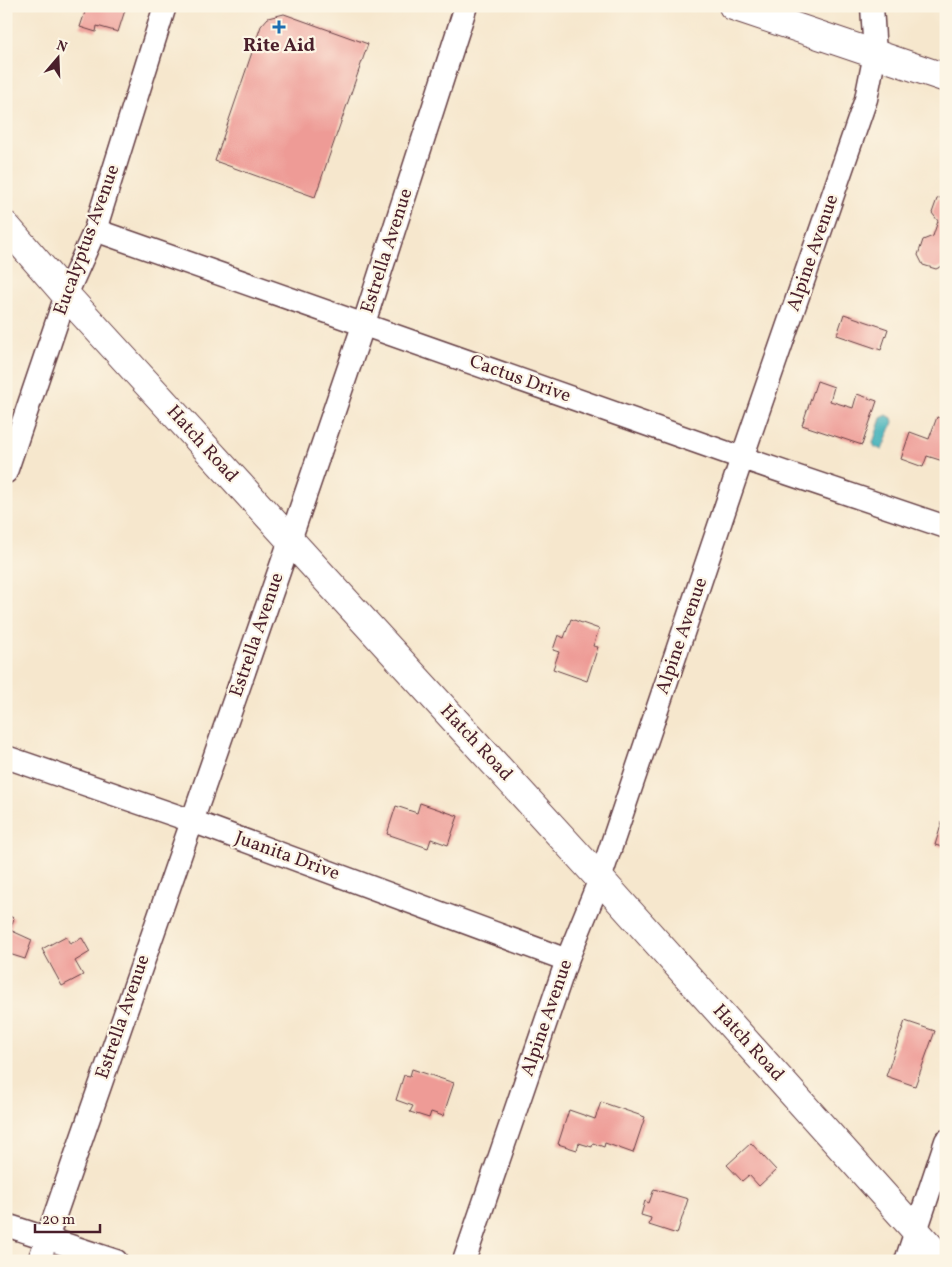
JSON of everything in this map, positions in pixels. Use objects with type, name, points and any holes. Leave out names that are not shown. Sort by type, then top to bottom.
[{"type":"street","name":"Eucalyptus Avenue","points":[[6,472],[66,295],[95,230],[165,6]]},
{"type":"street","name":"Estrella Avenue","points":[[38,1261],[290,540],[364,323],[466,6]]},
{"type":"street","points":[[734,6],[946,78]]},
{"type":"street","name":"Alpine Avenue","points":[[464,1261],[567,960],[600,879],[866,99],[875,54],[872,6]]},
{"type":"street","name":"Hatch Road","points":[[6,226],[66,295],[600,879],[943,1261]]},
{"type":"street","name":"Cactus Drive","points":[[95,230],[364,323],[742,458],[946,527]]},
{"type":"street","name":"Juanita Drive","points":[[6,757],[192,821],[567,960]]},
{"type":"street","points":[[906,1261],[946,1141]]},
{"type":"street","points":[[6,1225],[116,1261]]},
{"type":"water","points":[[887,415],[892,418],[893,422],[882,450],[875,447],[873,443],[881,418]]},
{"type":"building","points":[[87,6],[126,7],[118,32],[97,26],[96,32],[80,27]]},
{"type":"building","points":[[284,14],[368,44],[315,197],[215,161],[261,26],[268,18]]},
{"type":"building","points":[[946,195],[946,264],[936,269],[923,265],[918,255],[923,240],[933,236],[938,221],[932,213],[937,199]]},
{"type":"building","points":[[844,314],[888,329],[881,350],[837,335]]},
{"type":"building","points":[[817,381],[834,387],[830,401],[853,408],[857,394],[877,401],[862,445],[802,425]]},
{"type":"building","points":[[937,417],[946,420],[946,462],[927,456],[923,467],[901,459],[910,432],[929,439]]},
{"type":"building","points":[[571,619],[599,629],[593,646],[598,647],[587,681],[553,669],[559,652],[553,650],[558,635],[564,638]]},
{"type":"building","points":[[420,803],[458,816],[448,845],[431,839],[428,848],[387,834],[396,806],[417,813]]},
{"type":"building","points":[[942,822],[946,824],[946,848],[935,845]]},
{"type":"building","points":[[6,915],[14,918],[10,930],[32,940],[25,959],[6,953]]},
{"type":"building","points":[[66,936],[70,944],[82,938],[90,952],[75,961],[83,975],[62,986],[42,949]]},
{"type":"building","points":[[905,1021],[935,1031],[915,1086],[886,1076]]},
{"type":"building","points":[[412,1069],[454,1083],[443,1116],[431,1112],[429,1118],[410,1112],[413,1106],[396,1100],[404,1075],[410,1076]]},
{"type":"building","points":[[601,1102],[645,1117],[633,1153],[605,1143],[604,1147],[593,1143],[592,1147],[579,1143],[577,1150],[558,1144],[569,1110],[595,1119]]},
{"type":"building","points":[[751,1143],[776,1170],[759,1186],[749,1175],[742,1181],[727,1165]]},
{"type":"building","points":[[654,1189],[688,1199],[677,1234],[649,1225],[651,1218],[641,1215],[645,1201],[649,1203]]},
{"type":"place","name":"Rite Aid","points":[[279,27]]}]
